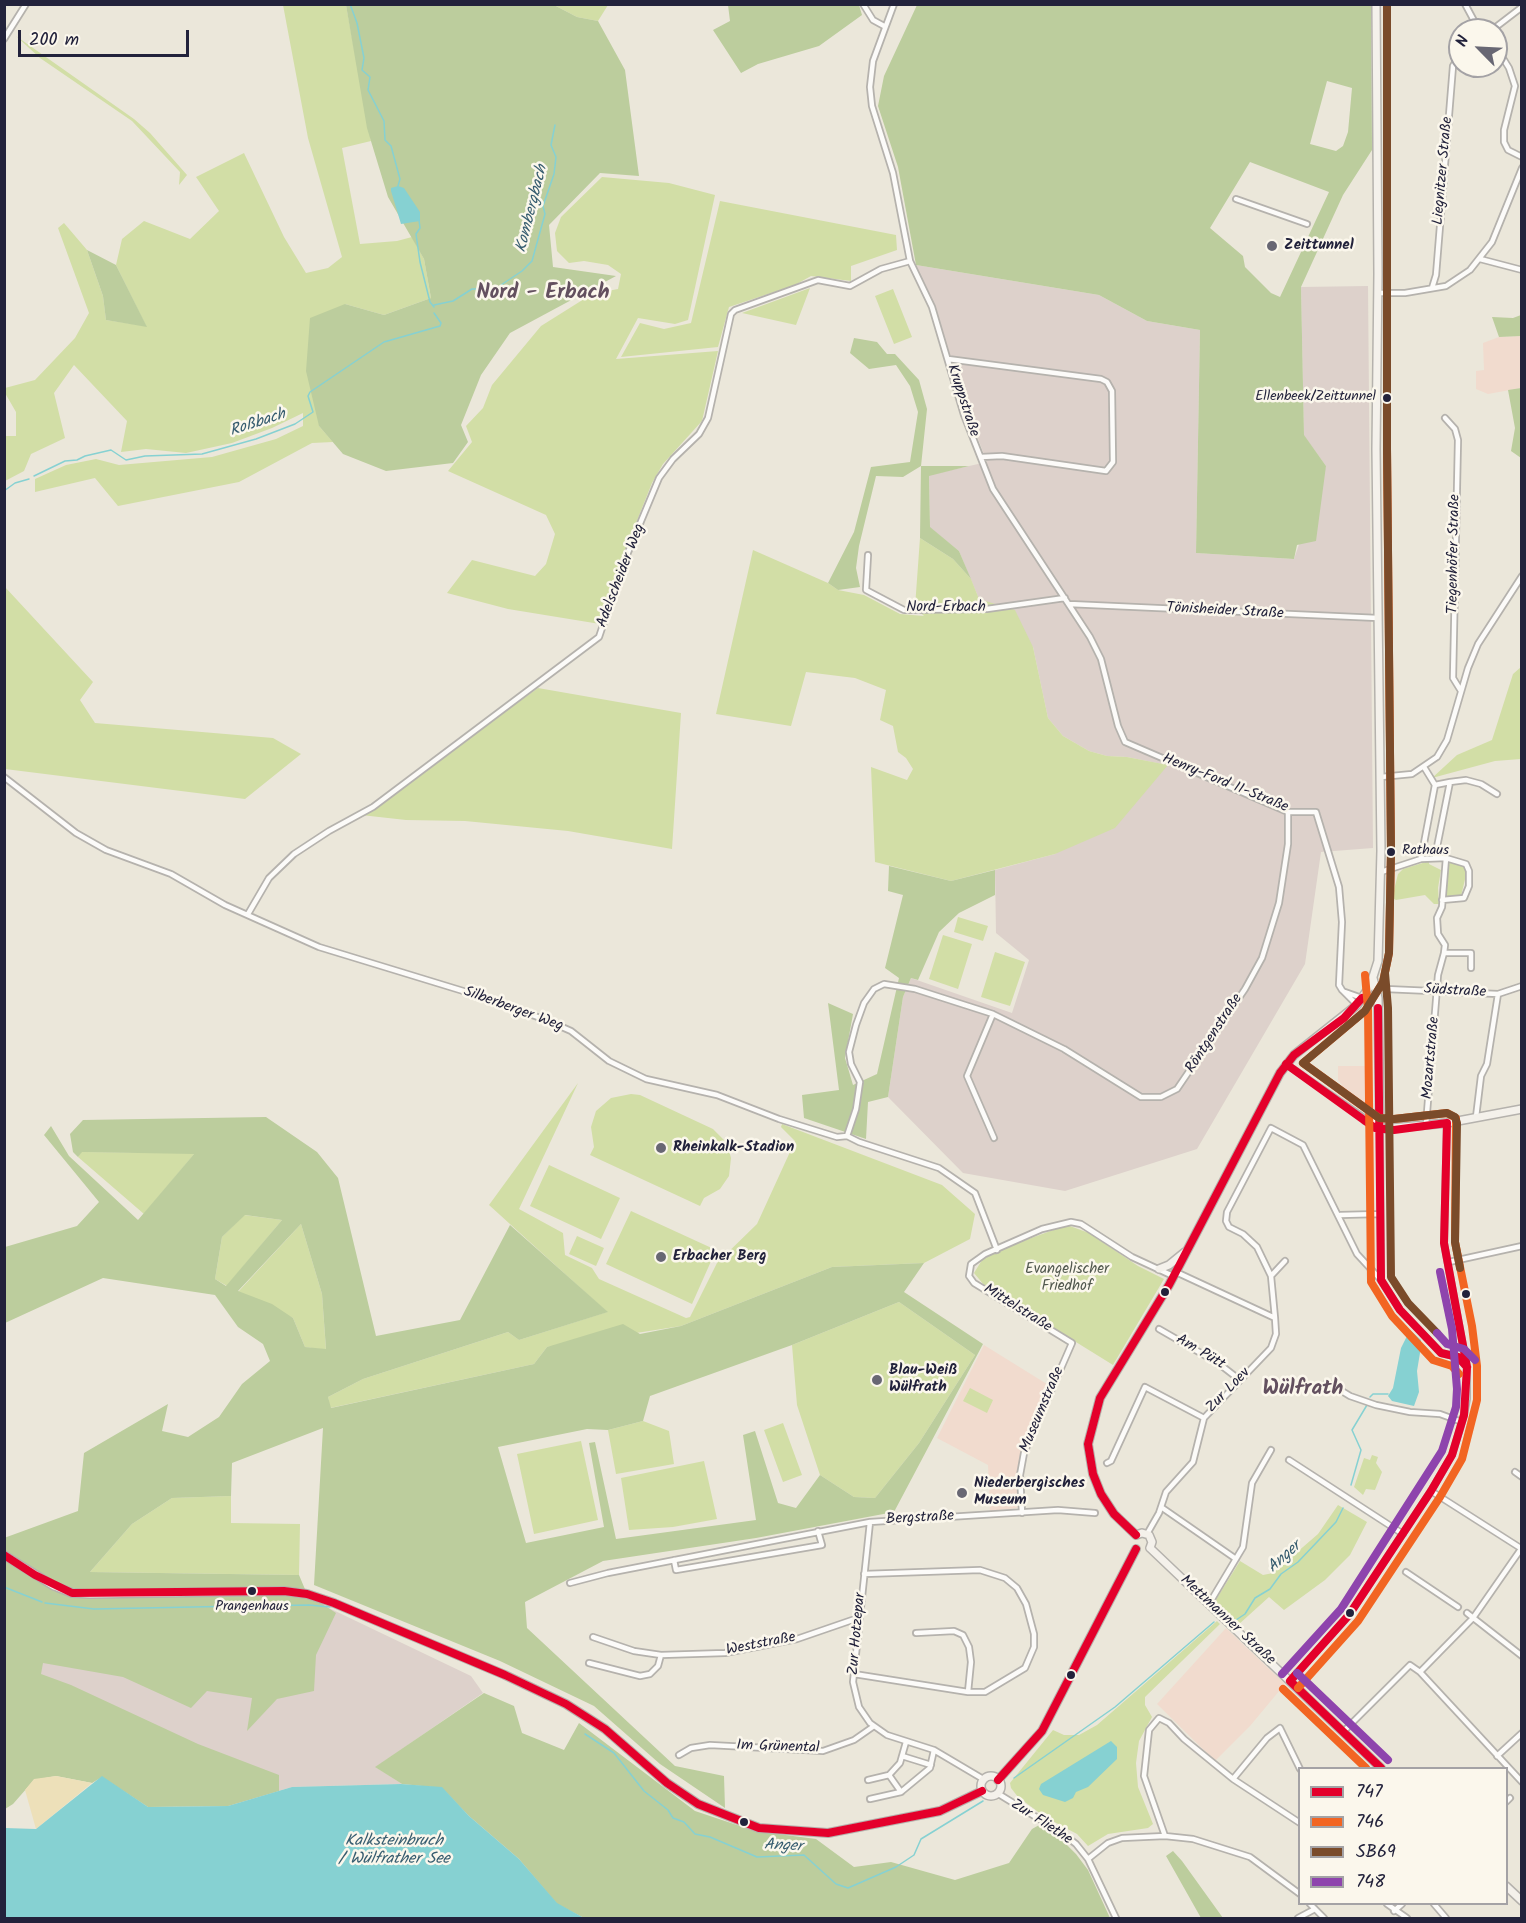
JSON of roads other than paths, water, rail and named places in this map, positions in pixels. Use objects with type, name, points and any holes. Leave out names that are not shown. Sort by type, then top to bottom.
[{"type":"main road","points":[[1136,1535],[1133,1542],[1136,1549],[1142,1552],[1150,1548],[1152,1539],[1148,1534],[1136,1535],[1114,1514],[1101,1494],[1089,1459],[1089,1437],[1094,1415],[1108,1382],[1175,1274],[1286,1064],[1360,1002],[1373,978],[1379,952],[1381,777],[1376,452],[1378,293],[1376,4]]},
{"type":"main road","points":[[1373,978],[1378,1008],[1380,1129],[1426,1126],[1521,1109]]},
{"type":"main road","points":[[1360,1002],[1378,1008]]},
{"type":"main road","points":[[1159,1269],[1169,1265],[1186,1251]]},
{"type":"main road","name":"Mettmanner Straße","points":[[1150,1548],[1380,1767]]},
{"type":"main road","points":[[998,1780],[1042,1731],[1136,1549]]},
{"type":"main road","points":[[4,1555],[72,1593],[284,1591],[307,1594],[334,1603],[506,1675],[566,1704],[605,1729],[667,1783],[698,1804],[759,1828],[828,1833],[940,1811],[982,1791]]},
{"type":"main road","points":[[991,1776],[998,1780],[1000,1788],[997,1793],[989,1795],[982,1791],[983,1779],[991,1776]]},
{"type":"main road","points":[[1508,1888],[1521,1901]]},
{"type":"street","points":[[4,39],[26,4]]},
{"type":"street","points":[[864,4],[873,20],[884,26]]},
{"type":"street","name":"Kruppstraße","points":[[894,4],[873,61],[870,87],[872,106],[894,173],[910,261],[932,307],[964,414],[997,496],[1070,604],[1101,659],[1118,726],[1125,742],[1133,747]]},
{"type":"street","points":[[1465,4],[1473,18]]},
{"type":"street","points":[[1507,18],[1521,7]]},
{"type":"street","points":[[1508,66],[1515,86],[1504,130],[1504,142],[1508,150],[1521,157]]},
{"type":"street","name":"Liegnitzer Straße","points":[[1432,288],[1436,275],[1452,78]]},
{"type":"street","points":[[1378,293],[1446,286],[1460,278],[1480,259],[1502,221],[1521,168]]},
{"type":"street","points":[[1236,200],[1307,224]]},
{"type":"street","points":[[1480,259],[1521,270]]},
{"type":"street","name":"Adelscheider Weg","points":[[248,914],[269,878],[294,855],[329,831],[373,807],[599,637],[624,562],[659,478],[673,459],[699,434],[708,418],[731,314],[735,310],[818,280],[850,286],[881,269],[910,261]]},
{"type":"street","points":[[948,359],[1101,379],[1107,382],[1112,391],[1113,462],[1106,471],[1002,456],[981,457]]},
{"type":"street","name":"Tiegenhöfer Straße","points":[[1445,418],[1455,429],[1458,441],[1453,678],[1461,692]]},
{"type":"street","name":"Nord-Erbach","points":[[868,555],[866,590],[904,610],[987,609],[1065,598]]},
{"type":"street","points":[[1381,777],[1412,774],[1437,757],[1447,740],[1478,644],[1521,576]]},
{"type":"street","name":"Tönisheider Straße","points":[[1070,604],[1380,618]]},
{"type":"street","name":"Henry-Ford II-Straße","points":[[1133,747],[1288,812],[1316,812],[1339,887],[1342,922],[1339,985],[1343,992],[1360,1002]]},
{"type":"street","points":[[1421,859],[1435,785],[1424,767]]},
{"type":"street","name":"Silberberger Weg","points":[[4,777],[76,833],[106,850],[171,874],[225,905],[319,947],[473,994],[546,1020],[571,1031],[609,1061],[646,1079],[717,1095],[828,1135],[846,1136],[939,1168],[963,1183],[979,1199],[997,1250]]},
{"type":"street","points":[[1435,785],[1466,780],[1481,784],[1497,794]]},
{"type":"street","points":[[1435,857],[1450,782]]},
{"type":"street","name":"Röntgenstraße","points":[[846,1136],[856,1109],[860,1082],[849,1052],[864,1003],[874,989],[884,984],[896,985],[993,1014],[1064,1049],[1132,1094],[1141,1097],[1161,1097],[1177,1089],[1245,989],[1262,958],[1279,903],[1288,844],[1288,812]]},
{"type":"street","points":[[1381,872],[1421,859],[1435,857],[1466,864],[1469,871],[1469,886],[1464,898],[1442,900]]},
{"type":"street","points":[[1446,858],[1442,900],[1437,918],[1438,934],[1444,945],[1444,953],[1471,953],[1471,968]]},
{"type":"street","name":"Mozartstraße","points":[[1426,1126],[1437,990],[1444,953]]},
{"type":"street","name":"Südstraße","points":[[1386,989],[1498,994],[1521,986]]},
{"type":"street","points":[[1476,1118],[1480,1076],[1487,1064],[1498,994]]},
{"type":"street","points":[[993,1014],[967,1076],[994,1138]]},
{"type":"street","points":[[1286,1064],[1365,1121],[1380,1129],[1380,1280]]},
{"type":"street","points":[[1365,1121],[1373,1121],[1380,1116]]},
{"type":"street","points":[[1290,1681],[1348,1615],[1403,1534],[1452,1455],[1462,1422],[1467,1399],[1467,1367],[1444,1243],[1447,1123]]},
{"type":"street","points":[[997,1250],[1042,1229],[1071,1222],[1081,1224],[1132,1257],[1275,1318],[1271,1276],[1257,1247],[1243,1234],[1229,1227],[1226,1221],[1227,1212],[1271,1128],[1303,1145],[1340,1215],[1346,1234],[1357,1254],[1380,1280],[1400,1310],[1441,1353],[1458,1357],[1467,1367]]},
{"type":"street","points":[[1340,1215],[1379,1214]]},
{"type":"street","points":[[1449,1262],[1521,1246]]},
{"type":"street","name":"Mittelstraße","points":[[997,1250],[971,1264],[969,1276],[974,1282],[1072,1343]]},
{"type":"street","points":[[1271,1276],[1285,1261]]},
{"type":"street","name":"Zur Loev","points":[[1148,1534],[1166,1491],[1188,1469],[1195,1457],[1204,1418],[1271,1347],[1276,1334],[1275,1318]]},
{"type":"street","name":"Am Pütt","points":[[1159,1329],[1218,1363],[1240,1380]]},
{"type":"street","name":"Museumstraße","points":[[1022,1514],[1023,1459],[1072,1343]]},
{"type":"street","points":[[1458,1357],[1465,1350]]},
{"type":"street","points":[[1327,1382],[1350,1396],[1376,1404],[1410,1412],[1440,1414],[1462,1422]]},
{"type":"street","points":[[1107,1463],[1111,1461],[1145,1387],[1204,1418]]},
{"type":"street","points":[[1209,1604],[1243,1547],[1252,1483],[1271,1450]]},
{"type":"street","points":[[1289,1460],[1403,1534]]},
{"type":"street","points":[[1515,1472],[1521,1477]]},
{"type":"street","points":[[1420,1672],[1473,1618],[1521,1549],[1431,1491]]},
{"type":"street","points":[[1161,1507],[1236,1560]]},
{"type":"street","name":"Bergstraße","points":[[570,1583],[674,1560],[870,1522],[1058,1510],[1095,1513]]},
{"type":"street","name":"Zur Hotzepar","points":[[870,1522],[858,1618],[854,1674],[856,1701],[863,1714],[886,1735],[934,1750],[983,1779]]},
{"type":"street","name":"Bergstraße","points":[[674,1560],[676,1570],[822,1545],[818,1531]]},
{"type":"street","points":[[854,1674],[968,1692],[985,1692],[1025,1668],[1034,1647],[1034,1634],[1026,1605],[1017,1588],[1005,1578],[980,1570],[864,1574]]},
{"type":"street","points":[[1406,1572],[1458,1607]]},
{"type":"street","points":[[1467,1613],[1521,1656]]},
{"type":"street","name":"Weststraße","points":[[593,1637],[634,1651],[661,1655],[724,1653],[797,1639],[858,1618]]},
{"type":"street","points":[[916,1633],[946,1631],[963,1635],[969,1647],[971,1662],[968,1692]]},
{"type":"street","points":[[589,1663],[640,1676],[650,1674],[658,1666],[661,1655]]},
{"type":"street","points":[[1343,1732],[1410,1665],[1420,1672],[1507,1767]]},
{"type":"street","points":[[1165,1836],[1148,1792],[1143,1764],[1152,1724],[1159,1718],[1169,1723],[1184,1739],[1233,1779],[1298,1822]]},
{"type":"street","name":"Im Grünental","points":[[679,1755],[691,1748],[710,1745],[823,1751],[854,1740],[874,1726]]},
{"type":"street","points":[[1233,1779],[1267,1738],[1280,1728],[1299,1767]]},
{"type":"street","points":[[1497,1756],[1521,1733]]},
{"type":"street","points":[[868,1780],[889,1775],[900,1763],[906,1742]]},
{"type":"street","points":[[870,1799],[901,1792],[919,1779],[930,1765],[934,1750]]},
{"type":"street","points":[[902,1756],[930,1765]]},
{"type":"street","points":[[1508,1768],[1521,1782]]},
{"type":"street","points":[[889,1775],[901,1792]]},
{"type":"street","name":"Zur Fliethe","points":[[997,1793],[1062,1833],[1088,1859],[1116,1918]]},
{"type":"street","points":[[1088,1859],[1118,1839],[1165,1836],[1219,1845],[1250,1857],[1298,1893]]},
{"type":"street","points":[[1311,1905],[1324,1918]]},
{"type":"street","points":[[1388,1905],[1407,1918]]},
{"type":"street","points":[[1394,1911],[1401,1905]]},
{"type":"street","points":[[1435,1905],[1446,1918]]},
{"type":"street","points":[[1298,1918],[1315,1909]]},
{"type":"water","points":[[398,186],[404,188],[420,212],[420,221],[401,224],[391,191],[391,188]]},
{"type":"water","points":[[1410,1330],[1421,1340],[1417,1371],[1419,1392],[1414,1406],[1392,1401],[1388,1396],[1393,1388],[1401,1348]]},
{"type":"water","points":[[1111,1741],[1117,1747],[1117,1759],[1088,1787],[1076,1792],[1073,1798],[1065,1802],[1043,1795],[1039,1789],[1041,1784]]},
{"type":"water","name":"Kalksteinbruch / Wülfrather See","points":[[102,1776],[148,1807],[228,1806],[292,1787],[401,1784],[442,1787],[469,1816],[519,1859],[557,1903],[584,1918],[5,1918],[5,1828],[36,1829]]},
{"type":"waterway","name":"Roßbach","points":[[350,4],[357,23],[364,58],[362,70],[370,77],[368,90],[384,121],[385,140],[391,146],[400,179],[398,186]]},
{"type":"waterway","name":"Kombergbach","points":[[501,285],[532,261],[545,214],[543,206],[554,174],[556,157],[551,145],[555,125]]},
{"type":"waterway","name":"Roßbach","points":[[419,220],[420,228],[416,234],[420,262],[430,302],[434,307]]},
{"type":"waterway","name":"Kombergbach","points":[[434,305],[453,301],[472,289],[479,289]]},
{"type":"waterway","name":"Roßbach","points":[[34,476],[65,461],[77,460],[111,450],[126,460],[145,456],[202,454],[256,439],[295,424],[313,412],[308,396],[310,392],[384,342],[440,326],[441,323],[434,313]]},
{"type":"waterway","name":"Roßbach","points":[[4,491],[15,483],[29,479]]},
{"type":"waterway","name":"Anger","points":[[1370,1397],[1373,1394],[1388,1394]]},
{"type":"waterway","name":"Anger","points":[[1351,1485],[1361,1450],[1352,1430],[1367,1405]]},
{"type":"waterway","name":"Anger","points":[[1236,1620],[1245,1614],[1255,1598],[1270,1589],[1281,1574],[1298,1562],[1336,1522],[1343,1508]]},
{"type":"waterway","name":"Anger","points":[[4,1587],[42,1602]]},
{"type":"waterway","name":"Anger","points":[[45,1603],[94,1609],[243,1606]]},
{"type":"waterway","name":"Anger","points":[[253,1606],[330,1607]]},
{"type":"waterway","name":"Anger","points":[[1014,1778],[1115,1707],[1214,1622]]},
{"type":"waterway","name":"Anger","points":[[585,1734],[614,1753],[644,1791],[668,1810],[673,1818],[684,1822],[695,1834],[710,1837],[757,1857],[804,1855],[836,1884],[848,1888],[896,1867],[914,1855],[921,1839],[983,1801]]},
{"type":"place","name":"Zeittunnel","points":[[1272,246]]},
{"type":"place","name":"Ellenbeek/Zeittunnel","points":[[1387,398]]},
{"type":"place","name":"Rathaus","points":[[1391,852]]},
{"type":"place","name":"Rheinkalk-Stadion","points":[[661,1148]]},
{"type":"place","name":"Erbacher Berg","points":[[661,1257]]},
{"type":"place","name":"Blau-Weiß Wülfrath","points":[[877,1380]]},
{"type":"place","name":"Niederbergisches Museum","points":[[962,1493]]},
{"type":"place","name":"Prangenhaus","points":[[252,1591]]},
{"type":"district","name":"Nord - Erbach","points":[[543,294]]},
{"type":"district","name":"Wülfrath","points":[[1303,1390]]},
{"type":"park label","name":"Evangelischer Friedhof","points":[[1067,1278]]}]
